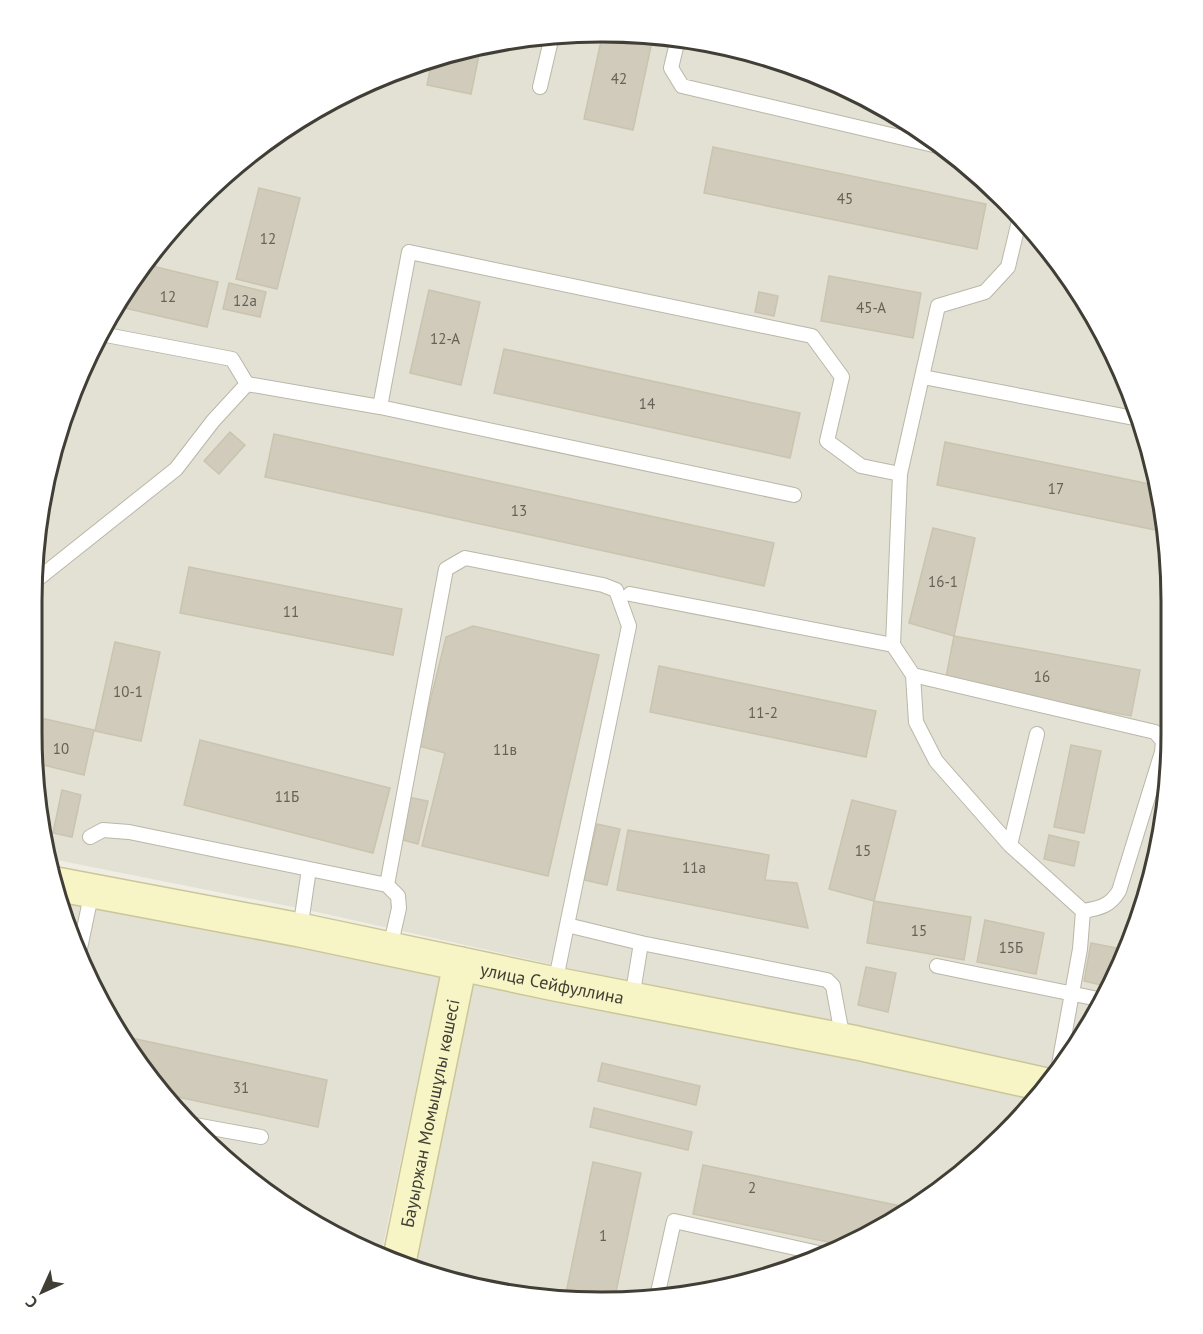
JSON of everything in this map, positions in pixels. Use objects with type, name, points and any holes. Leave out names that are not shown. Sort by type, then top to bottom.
[{"type":"street","name":"улица Сейфуллина","points":[[64,885],[390,948],[555,984],[843,1040],[1037,1083]]},
{"type":"street","name":"Бауыржан Момышұлы көшесі","points":[[401,1254],[460,964]]},
{"type":"lane","points":[[540,87],[550,45]]},
{"type":"lane","points":[[676,47],[671,68],[682,86],[920,142]]},
{"type":"lane","points":[[1017,228],[1008,267],[985,292],[938,306],[924,377],[900,474],[893,645],[912,675],[916,722],[936,761],[1010,845],[1083,911]]},
{"type":"lane","points":[[381,407],[409,252],[812,336],[842,376],[827,441],[861,466],[900,474]]},
{"type":"lane","points":[[110,336],[232,359],[247,384],[381,407],[794,495]]},
{"type":"lane","points":[[924,377],[1129,417]]},
{"type":"lane","points":[[43,575],[176,470],[213,421],[247,384]]},
{"type":"lane","points":[[387,885],[446,569],[465,558],[603,585],[616,590],[629,626],[555,984]]},
{"type":"lane","points":[[630,594],[893,645]]},
{"type":"lane","points":[[912,675],[1155,732],[1161,739]]},
{"type":"lane","points":[[1010,845],[1036,734]]},
{"type":"lane","points":[[1083,911],[1104,907],[1112,902],[1119,891],[1160,757]]},
{"type":"lane","points":[[90,837],[103,830],[129,832],[387,885],[398,896],[399,908],[390,948]]},
{"type":"lane","points":[[300,930],[309,869]]},
{"type":"lane","points":[[82,939],[92,891]]},
{"type":"lane","points":[[1062,1050],[1080,949],[1083,911]]},
{"type":"lane","points":[[567,925],[641,943],[827,980],[833,986],[843,1040]]},
{"type":"lane","points":[[632,998],[641,943]]},
{"type":"lane","points":[[937,966],[1094,998]]},
{"type":"lane","points":[[205,1127],[261,1137]]},
{"type":"lane","points":[[659,1289],[674,1221],[810,1251]]},
{"type":"shaded area","points":[[602,42],[638,43],[711,53],[746,61],[816,85],[881,117],[912,136],[970,181],[997,206],[1022,233],[1067,291],[1103,354],[1118,387],[1142,457],[1156,528],[1160,565],[1160,769],[1150,842],[1131,912],[1103,980],[1067,1043],[1044,1074],[303,909],[57,860],[47,806],[42,732],[43,565],[53,492],[61,457],[85,387],[117,322],[158,261],[206,206],[233,181],[291,136],[354,100],[387,85],[457,61],[492,53],[565,43]]},
{"type":"shaded area","points":[[67,897],[441,969],[383,1247],[322,1217],[291,1198],[233,1153],[181,1101],[136,1043],[117,1012],[85,947]]},
{"type":"shaded area","points":[[470,974],[1030,1091],[997,1128],[970,1153],[912,1198],[849,1234],[816,1249],[746,1273],[675,1287],[638,1291],[565,1291],[492,1281],[457,1273],[412,1258]]},
{"type":"building","points":[[601,42],[651,44],[633,130],[584,119]]},
{"type":"building","points":[[479,56],[471,94],[427,85],[430,69]]},
{"type":"building","points":[[713,147],[986,204],[977,249],[704,193]]},
{"type":"building","points":[[259,188],[300,198],[277,289],[236,279]]},
{"type":"building","points":[[154,266],[218,282],[207,327],[125,308]]},
{"type":"building","points":[[829,276],[921,293],[913,338],[821,321]]},
{"type":"building","points":[[229,283],[266,292],[260,317],[223,309]]},
{"type":"building","points":[[429,290],[480,302],[461,385],[410,373]]},
{"type":"building","points":[[759,292],[778,296],[774,316],[755,312]]},
{"type":"building","points":[[504,349],[800,413],[790,458],[494,393]]},
{"type":"building","points":[[230,432],[245,445],[219,474],[204,461]]},
{"type":"building","points":[[274,434],[774,543],[764,586],[265,477]]},
{"type":"building","points":[[945,442],[1148,484],[1156,530],[937,485]]},
{"type":"building","points":[[933,528],[975,538],[954,636],[909,623]]},
{"type":"building","points":[[189,567],[402,609],[393,655],[180,613]]},
{"type":"building","points":[[473,626],[599,655],[548,876],[422,846],[445,753],[419,746],[446,637]]},
{"type":"building","points":[[954,636],[1140,670],[1131,716],[945,682]]},
{"type":"building","points":[[115,642],[160,652],[141,741],[95,731]]},
{"type":"building","points":[[659,666],[876,711],[866,757],[650,712]]},
{"type":"building","points":[[42,718],[94,730],[84,775],[43,765]]},
{"type":"building","points":[[200,740],[390,788],[373,853],[184,805]]},
{"type":"building","points":[[1071,745],[1101,751],[1084,833],[1054,827]]},
{"type":"building","points":[[62,790],[81,795],[72,837],[53,833]]},
{"type":"building","points":[[408,797],[428,801],[418,844],[399,839]]},
{"type":"building","points":[[852,800],[896,811],[874,901],[829,889]]},
{"type":"building","points":[[597,824],[620,829],[607,885],[584,880]]},
{"type":"building","points":[[628,830],[769,855],[765,880],[797,883],[808,928],[617,890]]},
{"type":"building","points":[[1049,835],[1079,842],[1074,866],[1044,859]]},
{"type":"building","points":[[874,901],[971,917],[964,960],[867,943]]},
{"type":"building","points":[[985,920],[1044,933],[1036,974],[977,962]]},
{"type":"building","points":[[1091,943],[1117,948],[1100,985],[1084,981]]},
{"type":"building","points":[[866,967],[896,973],[888,1012],[858,1005]]},
{"type":"building","points":[[133,1038],[327,1080],[318,1127],[178,1097]]},
{"type":"building","points":[[602,1063],[700,1086],[696,1105],[598,1081]]},
{"type":"building","points":[[594,1108],[692,1132],[688,1150],[590,1127]]},
{"type":"building","points":[[593,1162],[641,1173],[616,1292],[566,1291]]},
{"type":"building","points":[[703,1165],[900,1206],[830,1243],[693,1214]]}]
